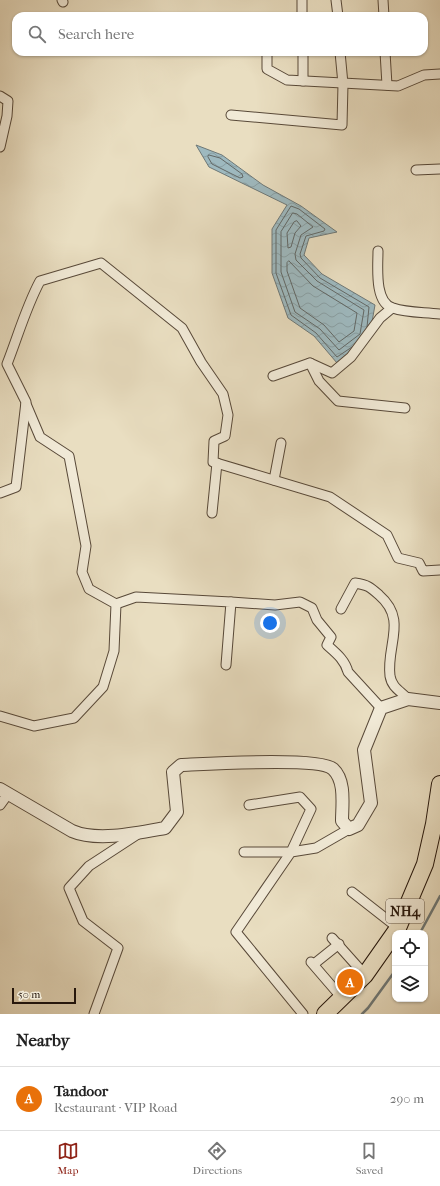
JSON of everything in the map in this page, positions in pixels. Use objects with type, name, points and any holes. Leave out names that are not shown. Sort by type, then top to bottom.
[{"type":"highway","name":"NH4","points":[[325,1014],[365,976],[398,928],[425,864],[434,824],[440,784]]},
{"type":"street","points":[[302,0],[302,12]]},
{"type":"street","points":[[336,0],[338,12]]},
{"type":"street","points":[[383,0],[384,12]]},
{"type":"street","points":[[267,56],[267,69],[287,80],[398,86],[424,75],[440,74]]},
{"type":"street","points":[[303,56],[303,81]]},
{"type":"street","points":[[231,115],[342,125],[343,84],[340,56]]},
{"type":"street","points":[[385,56],[387,85]]},
{"type":"street","points":[[0,96],[8,101],[8,116],[0,147]]},
{"type":"street","points":[[416,170],[440,170]]},
{"type":"street","points":[[378,251],[378,286],[385,303],[392,308],[440,314]]},
{"type":"street","points":[[381,708],[348,672],[346,666],[338,655],[327,645],[331,637],[317,620],[312,608],[300,602],[275,605],[136,597],[116,604],[89,589],[82,572],[86,546],[68,456],[40,437],[26,402],[4,364],[22,326],[29,302],[40,281],[100,263],[182,328],[201,362],[223,394],[228,415],[225,436],[214,441],[213,462],[330,497],[387,535],[398,558],[419,563],[423,571],[440,570]]},
{"type":"street","points":[[273,376],[310,363],[332,373],[351,357],[380,318],[392,308]]},
{"type":"street","points":[[310,363],[319,381],[338,401],[405,408]]},
{"type":"street","points":[[0,493],[16,487],[26,402]]},
{"type":"street","points":[[274,480],[281,443]]},
{"type":"street","points":[[212,513],[217,463]]},
{"type":"street","points":[[341,609],[356,583],[368,585],[384,599],[394,614],[390,676],[395,688],[408,699]]},
{"type":"street","points":[[226,666],[232,602]]},
{"type":"street","points":[[0,716],[34,726],[74,718],[103,687],[114,651],[116,604]]},
{"type":"street","points":[[244,852],[291,852],[316,848],[358,825],[370,803],[364,750],[381,708],[408,699],[440,703]]},
{"type":"street","points":[[0,806],[4,791],[82,835],[141,832],[165,828],[176,812],[173,772],[181,765],[263,762],[315,764],[332,767],[339,775],[343,798],[342,821],[349,829]]},
{"type":"street","points":[[249,805],[300,797],[311,809],[291,852],[236,932],[303,1014]]},
{"type":"street","points":[[94,1014],[118,948],[83,921],[69,888],[89,866],[141,832]]},
{"type":"street","points":[[352,892],[398,928]]},
{"type":"street","points":[[342,998],[312,963],[335,941],[365,976]]},
{"type":"water","points":[[196,145],[222,155],[263,185],[301,206],[337,232],[309,238],[304,255],[322,274],[375,305],[369,339],[337,363],[314,336],[288,318],[272,273],[272,229],[287,205],[209,167]]},
{"type":"waterway","points":[[422,930],[440,896]]},
{"type":"waterway","points":[[362,1014],[392,975]]},
{"type":"place","name":"Tandoor","points":[[350,982]]}]
